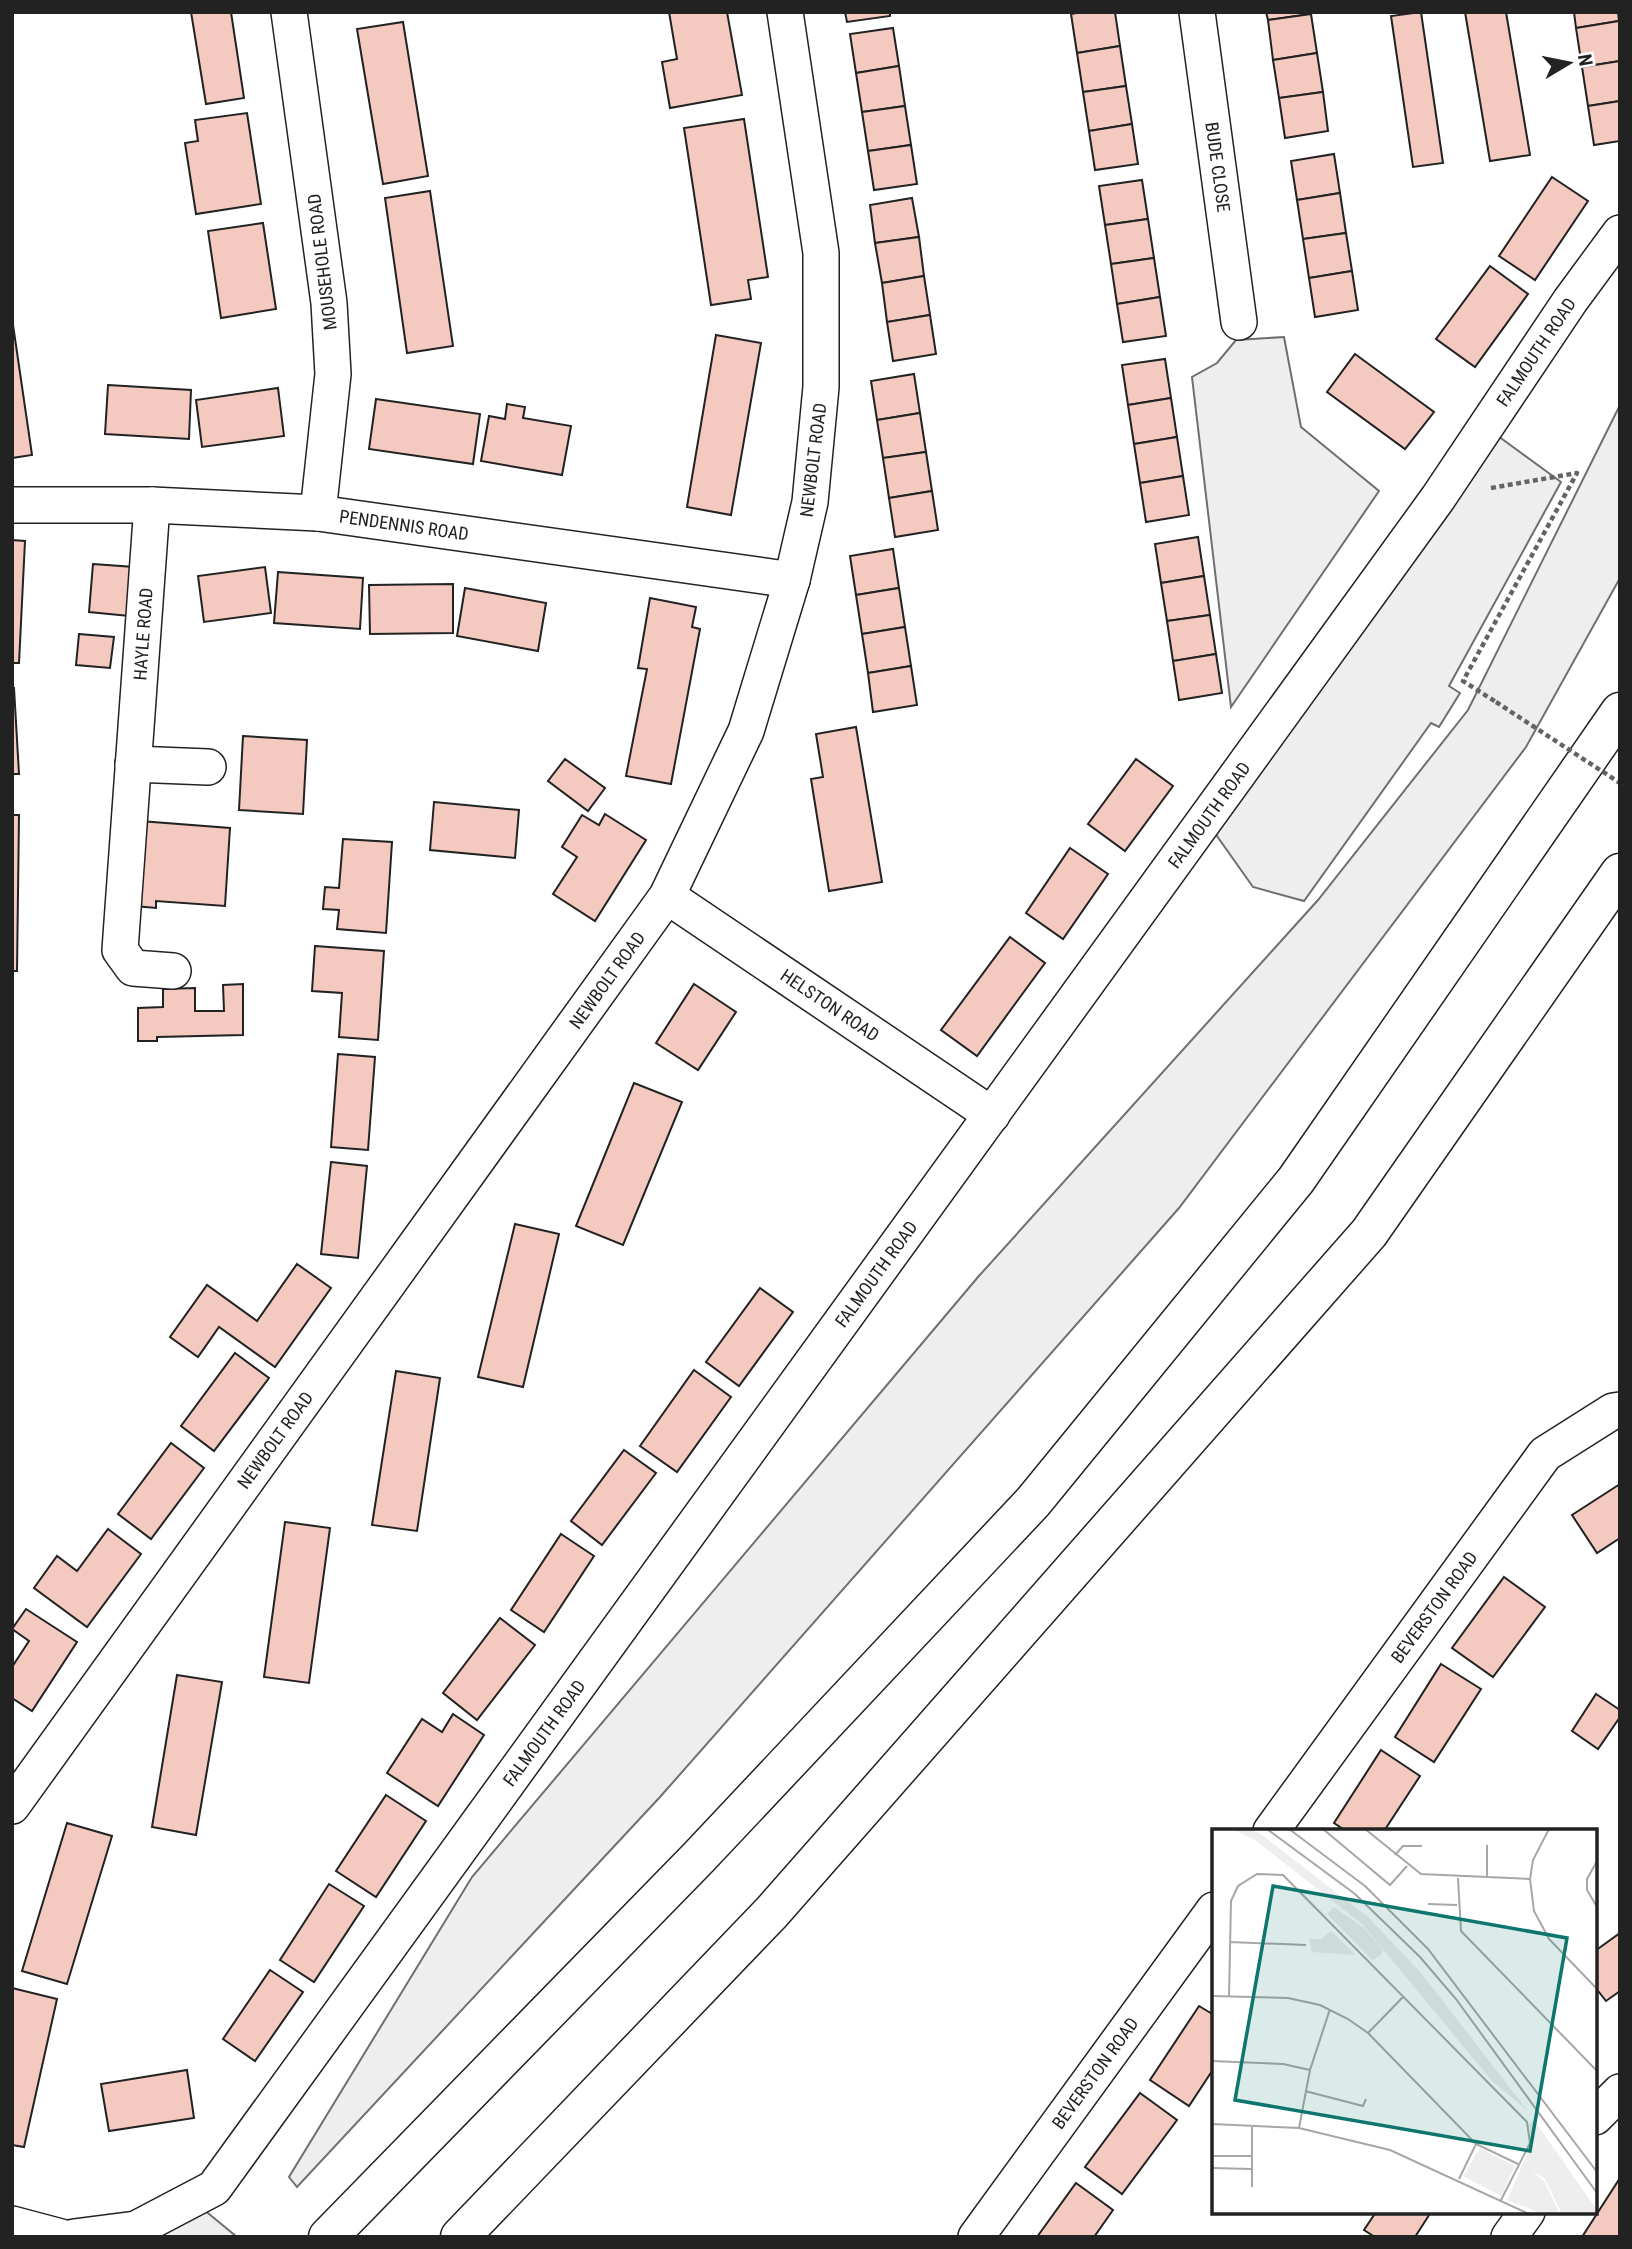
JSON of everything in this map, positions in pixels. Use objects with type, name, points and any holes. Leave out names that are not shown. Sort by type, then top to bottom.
[{"type":"highway","points":[[328,2237],[699,1857],[1033,1502],[1296,1180],[1620,712]]},
{"type":"highway","points":[[460,2237],[772,1912],[1370,1233],[1620,873]]},
{"type":"street","name":"MOUSEHOLE ROAD","points":[[289,12],[330,315],[333,374],[318,513]]},
{"type":"street","name":"NEWBOLT ROAD","points":[[12,1806],[667,896],[746,731],[792,580],[810,502],[821,387],[821,253],[785,12]]},
{"type":"street","name":"BUDE CLOSE","points":[[1197,12],[1239,321]]},
{"type":"street","name":"FALMOUTH ROAD","points":[[74,2237],[136,2229],[214,2188],[1438,498],[1570,301],[1620,233]]},
{"type":"street","name":"PENDENNIS ROAD","points":[[12,505],[152,505],[318,513],[792,580]]},
{"type":"street","name":"HAYLE ROAD","points":[[152,505],[120,950],[133,968],[173,971]]},
{"type":"street","points":[[133,764],[208,767]]},
{"type":"street","name":"HELSTON ROAD","points":[[667,896],[992,1115]]},
{"type":"street","name":"BEVERSTON ROAD","points":[[1272,1829],[1545,1454],[1613,1411],[1620,1410]]},
{"type":"street","name":"BEVERSTON ROAD","points":[[976,2237],[1212,1913]]},
{"type":"street","points":[[1597,2115],[1620,2092]]},
{"type":"street","points":[[1509,2237],[1526,2214]]},
{"type":"street","points":[[12,2224],[61,2237]]},
{"type":"path","points":[[1438,498],[1577,473],[1463,681],[1620,783]]},
{"type":"shaded area","points":[[1284,337],[1301,427],[1379,491],[1231,707],[1192,377],[1217,363],[1236,340]]},
{"type":"shaded area","points":[[1620,405],[1620,578],[1526,747],[1179,1208],[660,1797],[297,2187],[289,2177],[472,1877],[978,1277],[1318,900],[1468,710]]},
{"type":"shaded area","points":[[1498,436],[1561,482],[1449,686],[1460,693],[1439,727],[1431,723],[1304,901],[1253,887],[1212,829]]},
{"type":"shaded area","points":[[203,2209],[237,2237],[156,2237]]},
{"type":"building","points":[[191,12],[231,12],[244,98],[206,104]]},
{"type":"building","points":[[669,12],[727,12],[742,95],[670,108],[662,62],[677,59]]},
{"type":"building","points":[[845,12],[890,12],[890,16],[847,22]]},
{"type":"building","points":[[1115,12],[1120,46],[1077,53],[1071,14]]},
{"type":"building","points":[[1266,12],[1311,12],[1311,14],[1268,20]]},
{"type":"building","points":[[1421,12],[1443,163],[1413,167],[1391,16]]},
{"type":"building","points":[[1465,12],[1506,12],[1530,155],[1490,161]]},
{"type":"building","points":[[1574,12],[1618,12],[1619,21],[1576,28]]},
{"type":"building","points":[[1311,14],[1317,53],[1273,60],[1268,20]]},
{"type":"building","points":[[1619,21],[1620,61],[1582,67],[1576,28]]},
{"type":"building","points":[[403,22],[428,176],[383,184],[357,29]]},
{"type":"building","points":[[893,28],[899,66],[856,73],[850,34]]},
{"type":"building","points":[[1120,46],[1126,86],[1083,92],[1077,53]]},
{"type":"building","points":[[1317,53],[1323,92],[1279,98],[1273,60]]},
{"type":"building","points":[[1620,61],[1620,101],[1588,106],[1582,67]]},
{"type":"building","points":[[899,66],[905,106],[862,112],[856,73]]},
{"type":"building","points":[[1126,86],[1132,124],[1089,131],[1083,92]]},
{"type":"building","points":[[1323,92],[1328,131],[1285,138],[1279,98]]},
{"type":"building","points":[[1620,101],[1620,141],[1594,145],[1588,106]]},
{"type":"building","points":[[905,106],[911,145],[868,151],[862,112]]},
{"type":"building","points":[[247,113],[261,204],[196,214],[185,143],[198,141],[195,120]]},
{"type":"building","points":[[744,119],[768,277],[748,280],[751,299],[711,305],[684,128]]},
{"type":"building","points":[[1132,124],[1138,164],[1095,170],[1089,131]]},
{"type":"building","points":[[911,145],[917,184],[874,190],[868,151]]},
{"type":"building","points":[[1334,154],[1340,193],[1297,200],[1291,161]]},
{"type":"building","points":[[1552,177],[1588,201],[1535,280],[1499,256]]},
{"type":"building","points":[[1142,180],[1148,219],[1105,225],[1099,186]]},
{"type":"building","points":[[430,191],[453,346],[407,353],[385,198]]},
{"type":"building","points":[[1340,193],[1346,233],[1303,239],[1297,200]]},
{"type":"building","points":[[912,198],[919,237],[875,243],[870,205]]},
{"type":"building","points":[[1148,219],[1154,258],[1111,264],[1105,225]]},
{"type":"building","points":[[263,223],[276,309],[221,318],[208,231]]},
{"type":"building","points":[[1346,233],[1352,271],[1309,278],[1303,239]]},
{"type":"building","points":[[919,237],[924,276],[882,283],[875,243]]},
{"type":"building","points":[[1154,258],[1160,297],[1117,304],[1111,264]]},
{"type":"building","points":[[1490,266],[1528,294],[1475,367],[1436,339]]},
{"type":"building","points":[[1352,271],[1358,310],[1315,317],[1309,278]]},
{"type":"building","points":[[924,276],[930,315],[887,322],[882,283]]},
{"type":"building","points":[[1160,297],[1166,336],[1123,342],[1117,304]]},
{"type":"building","points":[[930,315],[936,354],[893,361],[887,322]]},
{"type":"building","points":[[12,318],[32,455],[12,458]]},
{"type":"building","points":[[716,335],[761,343],[731,515],[687,507]]},
{"type":"building","points":[[1355,354],[1434,412],[1405,449],[1327,392]]},
{"type":"building","points":[[1165,359],[1171,398],[1128,405],[1122,365]]},
{"type":"building","points":[[914,374],[920,413],[877,420],[871,381]]},
{"type":"building","points":[[108,385],[191,390],[189,439],[105,434]]},
{"type":"building","points":[[278,388],[284,436],[202,447],[196,400]]},
{"type":"building","points":[[1171,398],[1177,437],[1134,444],[1128,405]]},
{"type":"building","points":[[376,399],[480,414],[473,464],[369,449]]},
{"type":"building","points":[[507,404],[525,407],[523,418],[571,426],[562,475],[481,461],[489,416],[505,419]]},
{"type":"building","points":[[920,413],[926,452],[883,458],[877,420]]},
{"type":"building","points":[[1177,437],[1183,476],[1140,483],[1134,444]]},
{"type":"building","points":[[926,452],[932,491],[889,498],[883,458]]},
{"type":"building","points":[[1183,476],[1189,515],[1146,522],[1140,483]]},
{"type":"building","points":[[932,491],[938,530],[895,537],[889,498]]},
{"type":"building","points":[[1198,537],[1204,576],[1161,583],[1155,544]]},
{"type":"building","points":[[12,540],[25,541],[19,663],[12,663]]},
{"type":"building","points":[[893,549],[899,588],[856,595],[850,556]]},
{"type":"building","points":[[93,564],[134,567],[129,616],[89,612]]},
{"type":"building","points":[[265,567],[271,613],[204,622],[198,576]]},
{"type":"building","points":[[278,572],[363,578],[360,629],[274,623]]},
{"type":"building","points":[[1204,576],[1210,615],[1167,621],[1161,583]]},
{"type":"building","points":[[453,584],[453,633],[370,634],[369,585]]},
{"type":"building","points":[[465,588],[546,603],[538,651],[457,636]]},
{"type":"building","points":[[899,588],[905,627],[862,634],[856,595]]},
{"type":"building","points":[[650,598],[696,607],[692,627],[700,629],[671,784],[626,776],[647,669],[638,668]]},
{"type":"building","points":[[1210,615],[1216,654],[1173,661],[1167,621]]},
{"type":"building","points":[[905,627],[911,666],[868,673],[862,634]]},
{"type":"building","points":[[79,634],[114,637],[110,668],[76,665]]},
{"type":"building","points":[[1216,654],[1222,693],[1179,700],[1173,661]]},
{"type":"building","points":[[911,666],[917,705],[873,712],[868,673]]},
{"type":"building","points":[[14,688],[19,774],[12,774]]},
{"type":"building","points":[[856,727],[882,882],[829,891],[811,779],[823,777],[816,734]]},
{"type":"building","points":[[243,736],[307,740],[303,814],[239,810]]},
{"type":"building","points":[[565,759],[605,788],[588,811],[548,781]]},
{"type":"building","points":[[1136,759],[1173,786],[1125,851],[1088,824]]},
{"type":"building","points":[[434,802],[519,810],[515,858],[430,850]]},
{"type":"building","points":[[605,814],[646,840],[595,921],[553,894],[577,857],[562,847],[582,815],[599,825]]},
{"type":"building","points":[[12,815],[19,815],[17,971],[12,971]]},
{"type":"building","points":[[140,821],[230,828],[225,906],[156,901],[156,908],[134,906]]},
{"type":"building","points":[[343,839],[392,842],[386,933],[337,929],[339,910],[323,909],[325,887],[339,888]]},
{"type":"building","points":[[1070,848],[1108,874],[1063,939],[1026,913]]},
{"type":"building","points":[[1010,937],[1045,963],[977,1056],[941,1030]]},
{"type":"building","points":[[315,946],[384,951],[378,1040],[339,1037],[342,993],[312,991]]},
{"type":"building","points":[[243,984],[243,1035],[157,1037],[157,1041],[138,1041],[138,1008],[163,1007],[163,989],[195,988],[195,1011],[224,1011],[223,985]]},
{"type":"building","points":[[694,984],[736,1012],[698,1070],[656,1043]]},
{"type":"building","points":[[338,1054],[375,1057],[368,1150],[331,1147]]},
{"type":"building","points":[[634,1083],[682,1102],[623,1245],[576,1226]]},
{"type":"building","points":[[331,1162],[367,1166],[358,1258],[321,1254]]},
{"type":"building","points":[[515,1224],[559,1234],[523,1387],[478,1377]]},
{"type":"building","points":[[297,1264],[331,1288],[275,1367],[219,1327],[198,1357],[170,1337],[207,1285],[257,1321]]},
{"type":"building","points":[[760,1288],[793,1312],[739,1386],[706,1362]]},
{"type":"building","points":[[235,1353],[269,1378],[214,1451],[181,1426]]},
{"type":"building","points":[[694,1370],[731,1397],[677,1472],[640,1446]]},
{"type":"building","points":[[396,1371],[440,1378],[417,1531],[372,1525]]},
{"type":"building","points":[[171,1443],[204,1468],[151,1539],[118,1514]]},
{"type":"building","points":[[624,1450],[656,1473],[602,1545],[571,1521]]},
{"type":"building","points":[[1620,1484],[1620,1538],[1597,1553],[1572,1515]]},
{"type":"building","points":[[285,1522],[330,1528],[309,1683],[264,1677]]},
{"type":"building","points":[[108,1529],[141,1554],[87,1627],[34,1588],[57,1556],[77,1571]]},
{"type":"building","points":[[561,1534],[594,1556],[544,1632],[511,1610]]},
{"type":"building","points":[[1504,1577],[1545,1607],[1493,1677],[1452,1648]]},
{"type":"building","points":[[26,1609],[77,1642],[32,1711],[12,1698],[12,1667],[29,1641],[12,1629]]},
{"type":"building","points":[[500,1618],[535,1645],[477,1720],[443,1693]]},
{"type":"building","points":[[1441,1664],[1481,1689],[1434,1762],[1395,1737]]},
{"type":"building","points":[[177,1675],[222,1682],[196,1835],[152,1827]]},
{"type":"building","points":[[1596,1694],[1620,1710],[1620,1717],[1598,1749],[1572,1731]]},
{"type":"building","points":[[453,1714],[484,1735],[438,1806],[387,1773],[422,1719],[442,1732]]},
{"type":"building","points":[[1381,1750],[1420,1776],[1385,1829],[1343,1829],[1334,1823]]},
{"type":"building","points":[[386,1795],[426,1821],[376,1897],[336,1871]]},
{"type":"building","points":[[67,1823],[112,1836],[67,1984],[22,1971]]},
{"type":"building","points":[[329,1884],[364,1906],[314,1982],[280,1960]]},
{"type":"building","points":[[1620,1933],[1620,1991],[1606,2001],[1597,1990],[1597,1950]]},
{"type":"building","points":[[270,1970],[303,1992],[255,2061],[223,2039]]},
{"type":"building","points":[[12,1988],[57,1999],[24,2147],[12,2145]]},
{"type":"building","points":[[1199,2006],[1212,2014],[1212,2071],[1189,2106],[1150,2080]]},
{"type":"building","points":[[187,2070],[194,2118],[109,2131],[101,2084]]},
{"type":"building","points":[[1140,2093],[1177,2120],[1122,2194],[1085,2167]]},
{"type":"building","points":[[1620,2178],[1620,2237],[1582,2237]]},
{"type":"building","points":[[1076,2183],[1113,2210],[1094,2237],[1037,2237]]},
{"type":"building","points":[[1375,2214],[1430,2214],[1415,2237],[1375,2237],[1364,2230]]}]
